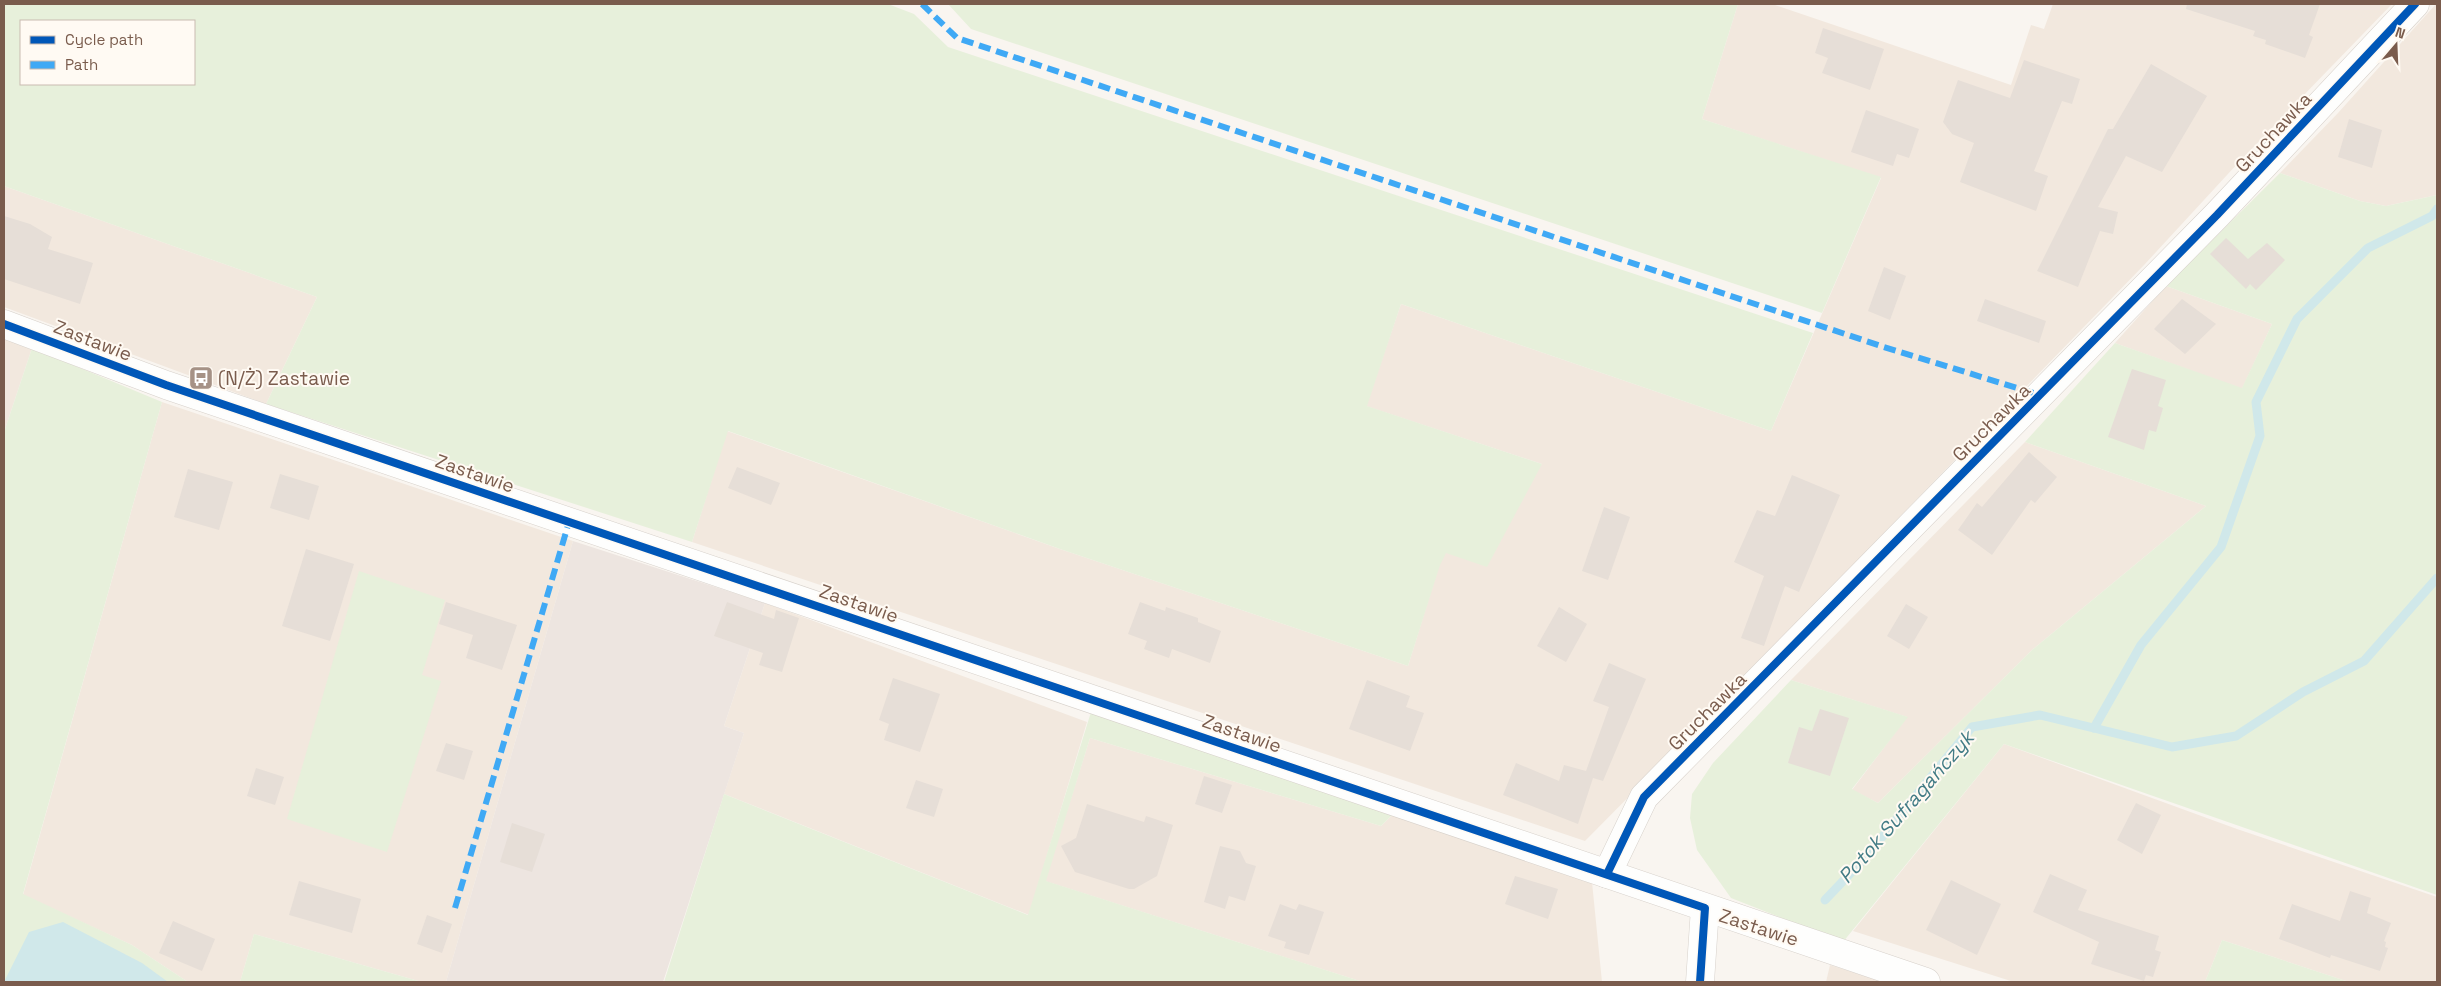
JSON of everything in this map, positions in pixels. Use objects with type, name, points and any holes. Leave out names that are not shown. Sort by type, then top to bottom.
[{"type":"street","name":"Gruchawka","points":[[1607,874],[1644,797],[2218,215],[2415,4]]},
{"type":"street","name":"Zastawie","points":[[4,324],[166,385],[1926,982]]},
{"type":"street","points":[[1700,982],[1705,908]]},
{"type":"shaded area","points":[[1738,4],[1772,4],[2011,85],[2031,25],[2044,29],[2053,4],[2392,4],[1765,659],[1585,841],[692,542],[727,431],[1060,549],[1408,666],[1443,553],[1542,464],[1366,406],[1401,304],[1771,431],[1881,178],[1702,119]]},
{"type":"shaded area","points":[[2436,4],[2437,195],[2386,206],[2360,201],[2280,173],[2338,113]]},
{"type":"shaded area","points":[[4,186],[317,297],[266,404],[4,307]]},
{"type":"shaded area","points":[[2166,286],[2272,324],[2242,389],[2115,343]]},
{"type":"shaded area","points":[[4,338],[32,348],[4,432]]},
{"type":"shaded area","points":[[162,402],[573,541],[446,982],[422,982],[254,934],[240,982],[188,982],[132,945],[23,895]]},
{"type":"shaded area","points":[[2025,442],[2206,506],[2032,650],[1878,803],[1852,790],[1907,717],[1791,680]]},
{"type":"shaded area","points":[[573,541],[765,603],[724,726],[744,733],[663,982],[446,982]]},
{"type":"shaded area","points":[[765,603],[1087,722],[1029,915],[724,794],[744,733],[724,726]]},
{"type":"shaded area","points":[[1090,738],[1381,826],[1394,813],[1592,882],[1602,982],[1363,982],[1045,881]]},
{"type":"shaded area","points":[[2004,744],[2237,829],[2437,897],[2437,982],[2349,982],[2222,940],[2205,982],[2014,982],[1853,931]]},
{"type":"shaded area","points":[[1830,965],[1884,982],[1826,982]]},
{"type":"green space","points":[[4,4],[888,4],[914,14],[948,47],[1813,333],[1771,431],[1401,304],[1367,406],[1542,464],[1487,567],[1446,553],[1440,565],[1408,666],[1060,549],[728,431],[692,542],[266,404],[317,297],[4,186]]},
{"type":"green space","points":[[948,4],[1738,4],[1702,119],[1881,177],[1822,313],[971,29]]},
{"type":"green space","points":[[2280,173],[2360,201],[2386,206],[2437,195],[2437,895],[2004,744],[1843,942],[1731,898],[1697,850],[1690,818],[1692,794],[1713,763],[1791,680],[1908,717],[1852,789],[1878,803],[2032,650],[2206,506],[2025,442],[2115,343],[2242,388],[2272,324],[2166,286]]},
{"type":"green space","points":[[32,348],[162,402],[23,894],[132,945],[188,982],[4,982],[4,432]]},
{"type":"green space","points":[[359,571],[445,600],[422,675],[441,681],[387,852],[287,819]]},
{"type":"green space","points":[[1091,712],[1394,813],[1381,826],[1090,738],[1046,881],[1363,982],[664,982],[724,794],[1028,915]]},
{"type":"green space","points":[[254,934],[422,982],[240,982]]},
{"type":"green space","points":[[2222,940],[2349,982],[2205,982]]},
{"type":"water","points":[[63,922],[142,963],[168,982],[4,982],[29,932]]},
{"type":"building","points":[[2187,4],[2320,4],[2309,35],[2313,37],[2305,58],[2265,44],[2266,40],[2253,36],[2255,31],[2186,9]]},
{"type":"building","points":[[1823,28],[1884,49],[1870,90],[1822,73],[1828,58],[1815,53]]},
{"type":"building","points":[[2024,60],[2080,79],[2072,104],[2062,101],[2034,171],[2048,176],[2036,211],[1960,182],[1974,143],[1952,134],[1943,122],[1958,80],[2010,98]]},
{"type":"building","points":[[2151,64],[2207,96],[2162,172],[2126,156],[2098,207],[2118,212],[2113,234],[2100,231],[2078,287],[2037,271],[2108,129],[2113,129]]},
{"type":"building","points":[[1866,110],[1919,129],[1909,158],[1897,154],[1893,166],[1851,152]]},
{"type":"building","points":[[2349,119],[2382,130],[2372,168],[2338,157]]},
{"type":"building","points":[[4,216],[30,224],[52,237],[48,249],[93,263],[80,304],[4,279]]},
{"type":"building","points":[[2226,238],[2248,259],[2267,243],[2285,260],[2256,290],[2250,284],[2246,289],[2210,254]]},
{"type":"building","points":[[1884,267],[1906,276],[1890,320],[1868,311]]},
{"type":"building","points":[[1985,299],[2046,321],[2039,343],[1977,321]]},
{"type":"building","points":[[2182,299],[2216,324],[2185,354],[2154,329]]},
{"type":"building","points":[[2132,369],[2166,380],[2158,406],[2163,408],[2156,432],[2149,430],[2144,450],[2108,437]]},
{"type":"building","points":[[2029,452],[2057,477],[2035,503],[2031,500],[1992,555],[1958,530],[1977,503],[1982,507]]},
{"type":"building","points":[[737,467],[780,483],[771,505],[728,488]]},
{"type":"building","points":[[188,469],[233,482],[219,530],[174,517]]},
{"type":"building","points":[[280,474],[319,486],[309,520],[270,508]]},
{"type":"building","points":[[1792,475],[1840,495],[1799,592],[1785,586],[1764,646],[1741,638],[1764,576],[1734,562],[1757,510],[1775,516]]},
{"type":"building","points":[[1604,507],[1630,517],[1608,580],[1582,571]]},
{"type":"building","points":[[306,549],[354,564],[330,641],[282,626]]},
{"type":"building","points":[[446,602],[517,625],[502,670],[466,658],[473,635],[439,624]]},
{"type":"building","points":[[727,602],[774,619],[776,610],[799,618],[782,672],[759,665],[763,653],[714,636]]},
{"type":"building","points":[[1140,602],[1165,611],[1166,607],[1198,618],[1198,622],[1221,631],[1210,663],[1172,649],[1169,658],[1144,649],[1147,641],[1128,634]]},
{"type":"building","points":[[1906,604],[1928,617],[1909,649],[1887,636]]},
{"type":"building","points":[[1559,607],[1587,624],[1566,662],[1537,646]]},
{"type":"building","points":[[1609,663],[1646,679],[1603,781],[1593,778],[1578,824],[1503,795],[1516,763],[1559,781],[1564,765],[1586,771],[1609,707],[1593,701]]},
{"type":"building","points":[[893,678],[940,694],[920,752],[884,740],[889,724],[879,720]]},
{"type":"building","points":[[1367,680],[1410,696],[1406,707],[1424,713],[1410,751],[1349,729]]},
{"type":"building","points":[[1820,709],[1849,718],[1830,776],[1788,763],[1799,727],[1812,731]]},
{"type":"building","points":[[446,743],[473,751],[464,780],[436,771]]},
{"type":"building","points":[[256,768],[284,777],[275,805],[247,796]]},
{"type":"building","points":[[1204,776],[1232,785],[1222,813],[1195,804]]},
{"type":"building","points":[[916,780],[943,789],[934,817],[906,808]]},
{"type":"building","points":[[2136,803],[2161,815],[2142,854],[2117,840]]},
{"type":"building","points":[[1087,804],[1144,822],[1146,816],[1173,825],[1157,876],[1134,889],[1129,889],[1075,872],[1061,846],[1076,838]]},
{"type":"building","points":[[512,823],[545,834],[532,872],[500,862]]},
{"type":"building","points":[[1220,846],[1240,851],[1246,863],[1256,866],[1245,901],[1229,896],[1225,909],[1204,902]]},
{"type":"building","points":[[2050,874],[2087,890],[2078,910],[2159,936],[2155,950],[2161,952],[2153,977],[2146,975],[2144,981],[2091,964],[2099,942],[2033,912]]},
{"type":"building","points":[[1515,876],[1558,889],[1548,919],[1505,904]]},
{"type":"building","points":[[1951,880],[2001,904],[1977,955],[1926,930]]},
{"type":"building","points":[[299,881],[361,899],[352,933],[289,915]]},
{"type":"building","points":[[2350,891],[2371,898],[2367,913],[2391,923],[2384,941],[2386,942],[2385,947],[2388,948],[2380,971],[2331,955],[2330,958],[2279,939],[2292,904],[2340,921]]},
{"type":"building","points":[[1280,904],[1296,910],[1299,904],[1324,912],[1309,955],[1284,948],[1286,942],[1268,936]]},
{"type":"building","points":[[427,915],[452,924],[442,953],[417,944]]},
{"type":"building","points":[[173,921],[215,939],[202,971],[159,953]]},
{"type":"waterway","points":[[2094,728],[2141,645],[2221,547],[2260,436],[2256,402],[2297,319],[2368,248],[2432,216],[2437,209]]},
{"type":"waterway","name":"Potok Sufragańczyk","points":[[1825,900],[1864,859],[1972,727],[2040,715],[2172,747],[2236,736],[2303,692],[2364,661],[2437,578]]},
{"type":"marked path","points":[[922,4],[957,38],[1884,347],[2040,395]]},
{"type":"marked path","points":[[455,908],[569,522]]},
{"type":"cycle path","points":[[1607,874],[1644,797],[2217,215],[2415,4]]},
{"type":"cycle path","points":[[4,324],[166,385],[1705,908],[1700,982]]},
{"type":"place","name":"(N/Ż) Zastawie","points":[[201,378]]}]
